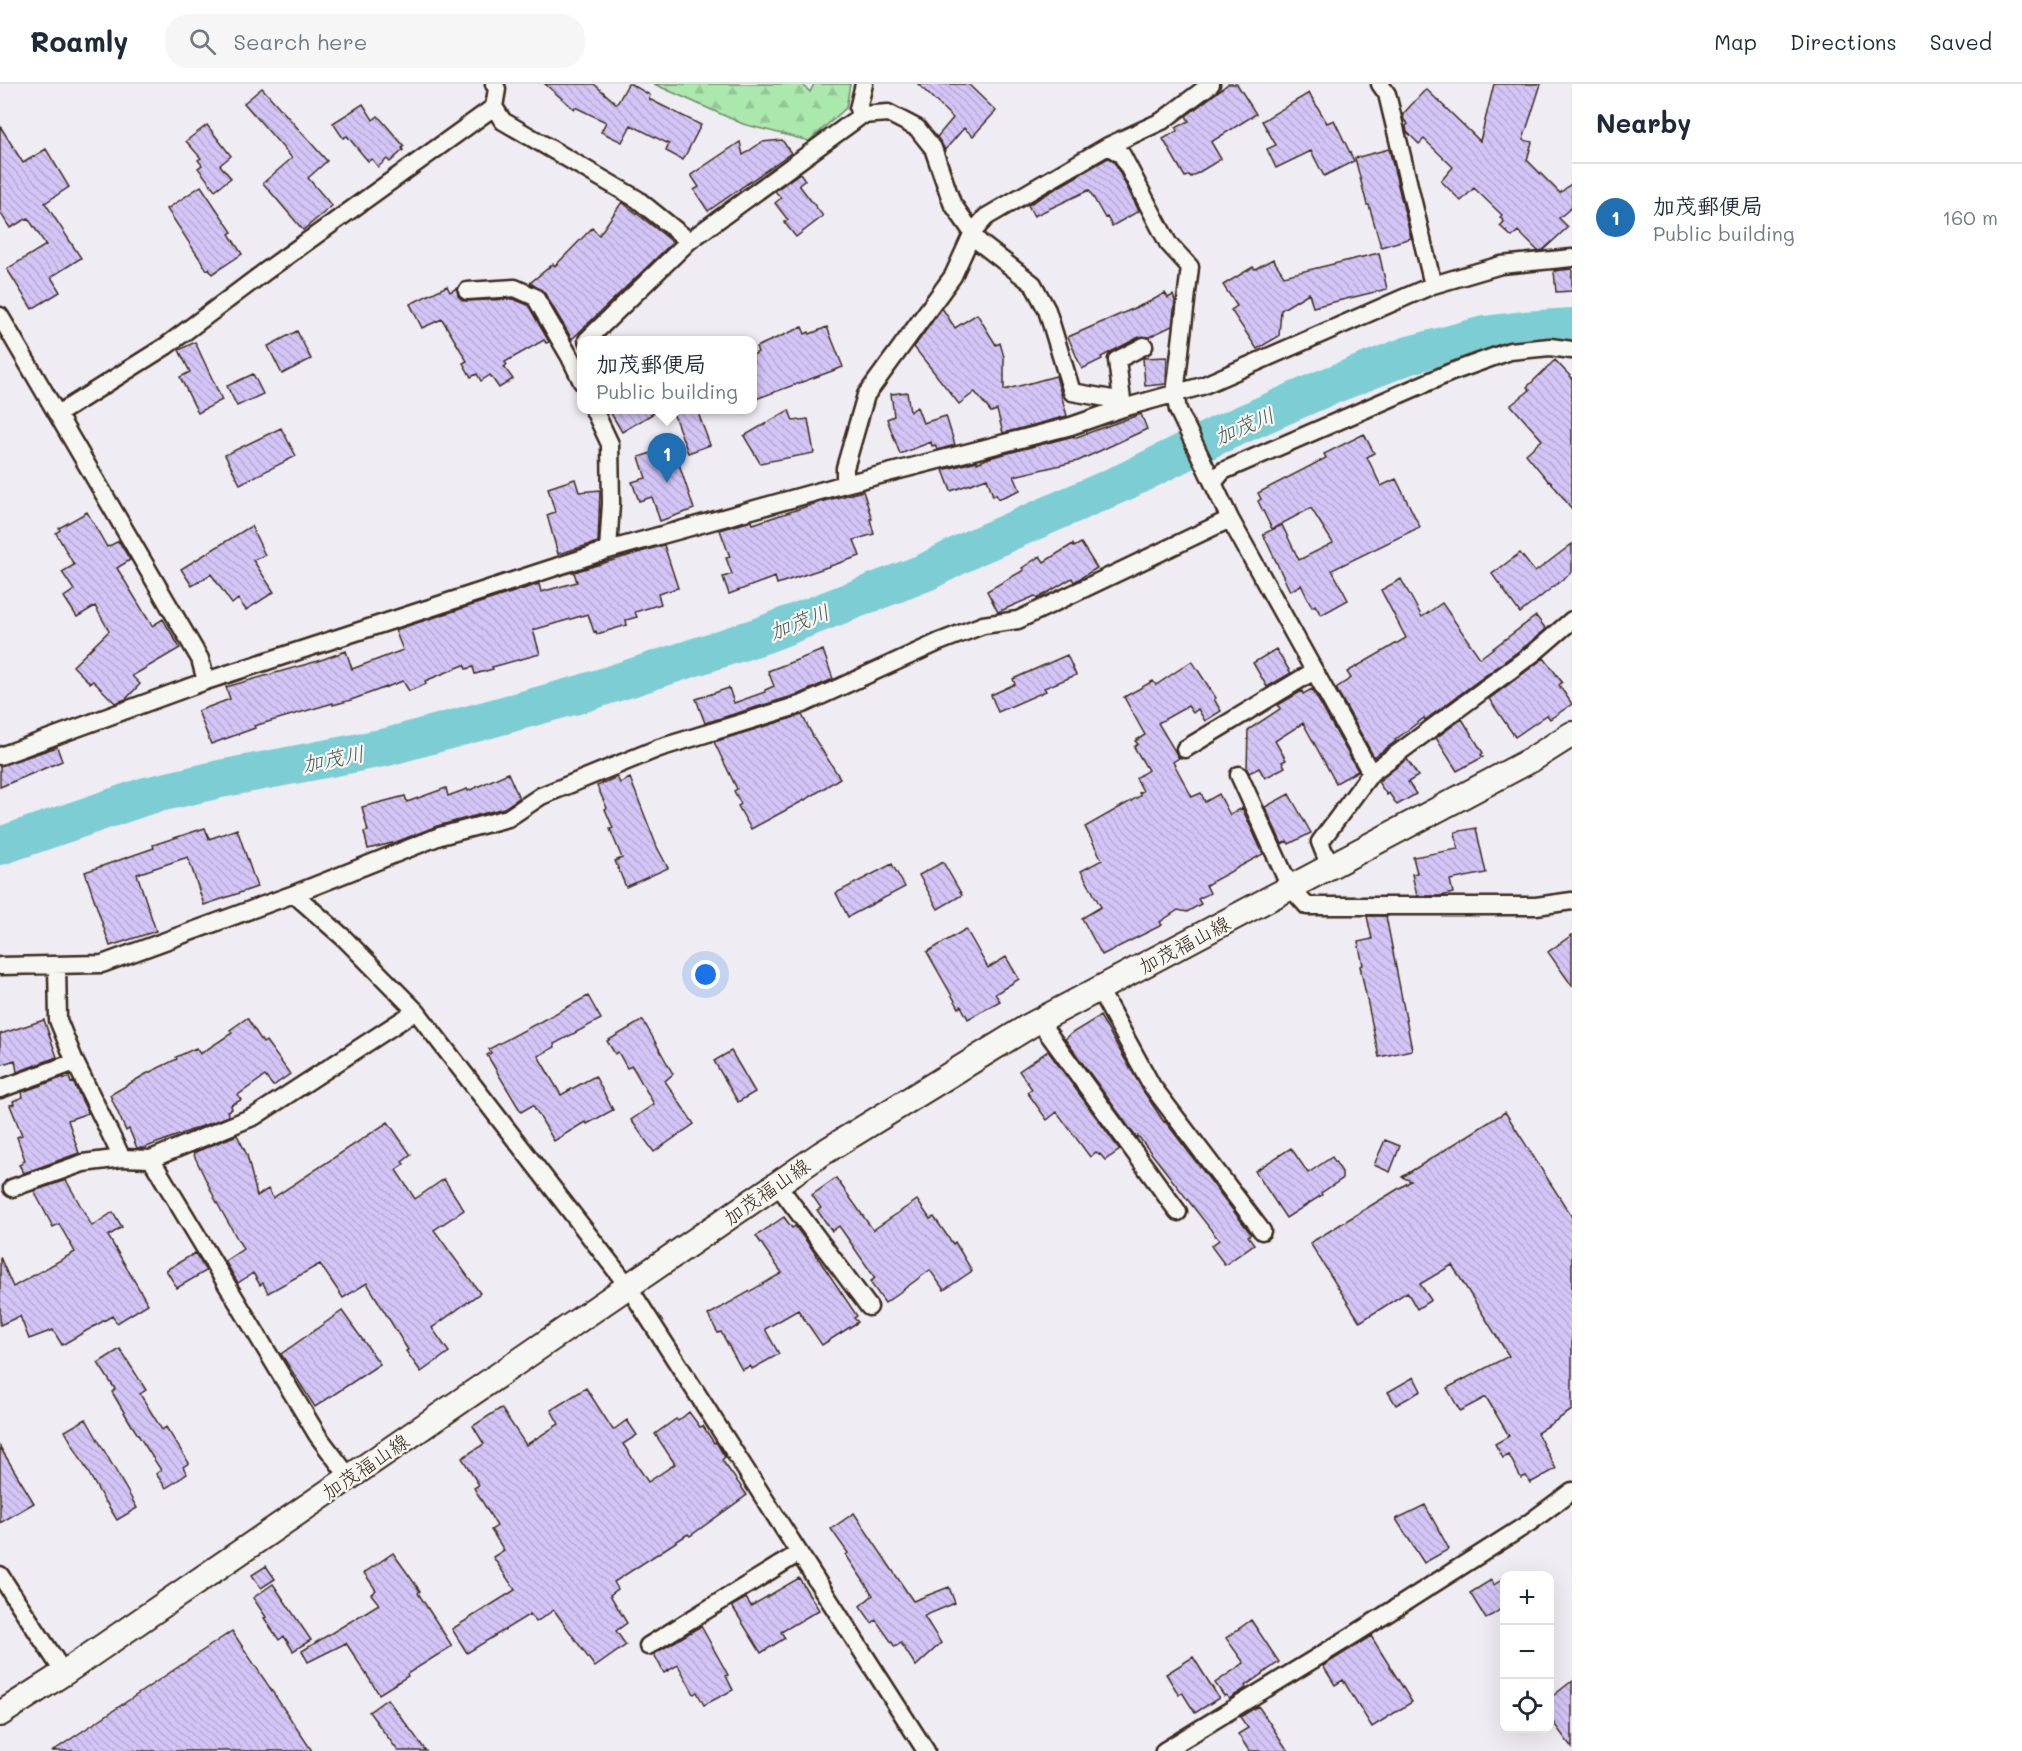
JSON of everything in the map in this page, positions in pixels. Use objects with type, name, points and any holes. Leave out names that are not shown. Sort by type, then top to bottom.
[{"type":"main road","name":"加茂福山線","points":[[0,1714],[821,1154],[1039,1021],[1531,760],[1572,734]]},
{"type":"street","points":[[494,84],[497,88],[494,107],[503,121],[637,199],[690,242]]},
{"type":"street","points":[[862,115],[858,109],[864,84]]},
{"type":"street","points":[[845,484],[845,468],[866,395],[953,276],[973,232],[986,217],[1108,146],[1162,121],[1211,84]]},
{"type":"street","points":[[1380,84],[1387,94],[1433,285]]},
{"type":"street","points":[[58,414],[165,346],[494,107]]},
{"type":"street","points":[[591,336],[690,242],[862,115],[888,113],[917,128],[933,147],[952,203],[978,242],[1033,284],[1047,310],[1072,392],[1112,399],[1123,408]]},
{"type":"street","points":[[1108,146],[1122,155],[1168,243],[1190,267],[1176,402],[1230,519],[1371,773]]},
{"type":"street","points":[[0,756],[206,681],[608,550],[845,484],[1071,426],[1123,408],[1176,402],[1202,386],[1433,285],[1501,265],[1572,258]]},
{"type":"street","points":[[467,291],[515,288],[535,297],[576,351]]},
{"type":"street","points":[[0,315],[200,659],[206,681]]},
{"type":"street","points":[[1123,408],[1117,360],[1144,346]]},
{"type":"street","points":[[1211,479],[1223,471],[1449,373],[1510,351],[1550,347],[1572,350]]},
{"type":"street","points":[[596,414],[610,444],[611,503],[608,550]]},
{"type":"street","points":[[0,966],[102,964],[294,894],[440,836],[508,818],[541,796],[659,748],[803,704],[939,642],[982,625],[1018,620],[1230,519]]},
{"type":"street","points":[[1330,867],[1320,842],[1371,773],[1535,652],[1572,620]]},
{"type":"street","points":[[1185,749],[1314,671]]},
{"type":"street","points":[[1239,775],[1290,887],[1307,906],[1536,906],[1572,902]]},
{"type":"street","points":[[294,894],[344,938],[416,1011],[628,1286],[926,1751]]},
{"type":"street","points":[[57,965],[58,1020],[75,1062],[122,1158]]},
{"type":"street","points":[[1099,989],[1152,1086],[1262,1231]]},
{"type":"street","points":[[12,1188],[83,1163],[122,1158],[151,1159],[255,1116],[416,1011]]},
{"type":"street","points":[[1039,1021],[1178,1212]]},
{"type":"street","points":[[0,1089],[75,1062]]},
{"type":"street","points":[[151,1159],[318,1436],[349,1477]]},
{"type":"street","points":[[777,1184],[869,1307]]},
{"type":"street","points":[[1164,1751],[1355,1634],[1529,1523],[1572,1491]]},
{"type":"street","points":[[648,1646],[799,1553]]},
{"type":"street","points":[[0,1575],[64,1672]]},
{"type":"green space","points":[[654,84],[802,84],[810,92],[814,84],[850,84],[846,108],[809,141],[743,124]]},
{"type":"building","points":[[545,84],[594,84],[617,104],[628,84],[631,84],[650,95],[649,99],[701,125],[683,160],[666,151],[669,144],[631,125],[622,142],[601,132],[606,122],[575,107],[574,109]]},
{"type":"building","points":[[918,84],[968,84],[996,111],[973,136],[964,128],[945,150],[937,137],[953,118]]},
{"type":"building","points":[[1228,84],[1237,84],[1256,114],[1211,142],[1221,159],[1191,177],[1189,175],[1185,177],[1163,139],[1189,121],[1186,116]]},
{"type":"building","points":[[1494,84],[1541,84],[1523,140],[1532,142],[1527,160],[1560,193],[1572,183],[1572,207],[1559,218],[1568,227],[1543,250],[1538,251],[1518,231],[1512,237],[1500,226],[1504,222],[1500,217],[1502,215],[1474,188],[1461,201],[1441,181],[1453,167],[1424,139],[1419,144],[1407,132],[1408,124],[1403,114],[1426,89],[1480,141]]},
{"type":"building","points":[[262,88],[327,161],[308,178],[332,206],[303,230],[263,183],[292,158],[244,103]]},
{"type":"building","points":[[1309,93],[1327,123],[1334,120],[1354,161],[1324,176],[1311,151],[1276,168],[1267,149],[1276,145],[1262,121]]},
{"type":"building","points":[[363,104],[373,120],[378,116],[404,146],[403,150],[390,162],[387,159],[378,167],[372,159],[368,161],[347,136],[343,138],[333,123]]},
{"type":"building","points":[[207,125],[231,156],[220,165],[231,178],[215,190],[198,168],[202,165],[198,160],[201,158],[186,141]]},
{"type":"building","points":[[0,126],[23,163],[46,149],[69,187],[45,203],[81,258],[51,277],[60,292],[32,309],[7,269],[46,245],[28,218],[10,228],[0,212]]},
{"type":"building","points":[[782,140],[791,153],[708,211],[694,190],[699,187],[691,175],[740,142],[743,155],[762,142]]},
{"type":"building","points":[[1389,149],[1411,238],[1381,247],[1355,158]]},
{"type":"building","points":[[1108,158],[1114,162],[1139,211],[1112,226],[1089,190],[1034,216],[1028,205]]},
{"type":"building","points":[[800,173],[805,180],[799,185],[823,216],[796,237],[784,222],[788,220],[775,203],[781,198],[775,191]]},
{"type":"building","points":[[201,186],[232,232],[229,234],[242,254],[212,274],[209,269],[207,270],[167,209]]},
{"type":"building","points":[[622,202],[673,242],[572,339],[544,292],[530,283],[553,264],[555,266],[592,228],[599,235]]},
{"type":"building","points":[[1379,253],[1387,289],[1313,307],[1309,293],[1281,310],[1279,336],[1257,349],[1231,310],[1237,306],[1223,285],[1253,267],[1255,269],[1273,259],[1284,276]]},
{"type":"building","points":[[1572,269],[1572,291],[1556,292],[1554,271]]},
{"type":"building","points":[[447,286],[450,292],[457,288],[458,296],[463,301],[513,299],[528,305],[549,342],[546,343],[544,340],[505,362],[507,365],[504,367],[513,379],[499,388],[490,375],[481,381],[477,374],[471,377],[463,363],[467,361],[442,319],[422,328],[410,304]]},
{"type":"building","points":[[1165,293],[1168,298],[1173,295],[1175,301],[1172,326],[1149,337],[1139,337],[1082,369],[1068,337]]},
{"type":"building","points":[[942,308],[955,328],[977,314],[996,345],[1000,343],[1004,357],[1004,390],[1056,376],[1067,416],[1003,433],[997,410],[991,412],[975,392],[959,404],[914,347]]},
{"type":"building","points":[[802,327],[805,334],[809,332],[810,334],[827,327],[843,367],[757,399],[757,347]]},
{"type":"building","points":[[297,331],[311,359],[282,374],[268,346]]},
{"type":"building","points":[[195,342],[222,400],[198,413],[180,377],[190,372],[179,350]]},
{"type":"building","points":[[1167,357],[1166,384],[1145,386],[1143,358]]},
{"type":"building","points":[[1555,360],[1572,378],[1572,509],[1526,454],[1542,440],[1511,405],[1530,390],[1527,387]]},
{"type":"building","points":[[253,374],[263,394],[237,406],[227,386]]},
{"type":"building","points":[[907,392],[910,412],[917,407],[923,423],[946,416],[955,445],[937,450],[931,442],[900,454],[887,419],[894,416],[891,394]]},
{"type":"building","points":[[789,410],[793,421],[808,419],[814,453],[760,463],[744,436]]},
{"type":"building","points":[[611,414],[652,414],[622,432]]},
{"type":"building","points":[[673,414],[698,414],[710,445],[688,453]]},
{"type":"building","points":[[1141,414],[1147,429],[1078,461],[1014,476],[1020,490],[998,499],[996,494],[993,496],[987,478],[951,491],[943,470],[1074,436],[1074,438]]},
{"type":"building","points":[[281,428],[296,456],[240,484],[225,455]]},
{"type":"building","points":[[1364,434],[1374,453],[1367,457],[1381,486],[1396,479],[1420,527],[1332,570],[1348,600],[1321,615],[1315,605],[1312,607],[1301,585],[1290,591],[1263,534],[1282,525],[1299,560],[1333,543],[1311,508],[1272,529],[1258,501],[1261,499],[1258,493],[1326,458],[1324,454]]},
{"type":"building","points":[[673,446],[694,509],[660,521],[652,497],[639,501],[632,482],[646,478],[639,457]]},
{"type":"building","points":[[575,479],[579,492],[600,490],[598,542],[558,554],[547,515],[555,512],[548,488]]},
{"type":"building","points":[[863,491],[874,534],[854,540],[860,556],[777,584],[775,577],[729,594],[723,577],[732,574],[726,558],[730,557],[720,530],[752,521],[753,524],[820,502]]},
{"type":"building","points":[[87,512],[107,547],[119,541],[130,560],[117,568],[152,626],[163,619],[180,648],[132,676],[140,684],[126,699],[115,703],[93,681],[90,683],[73,666],[109,631],[95,606],[77,617],[64,597],[74,590],[62,572],[74,565],[56,533],[60,530],[59,528]]},
{"type":"building","points":[[251,526],[265,555],[253,560],[274,592],[246,610],[238,599],[232,604],[211,574],[192,586],[181,569]]},
{"type":"building","points":[[1081,543],[1097,568],[1074,582],[1072,578],[1037,599],[1035,596],[998,612],[987,591],[1024,570],[1022,568],[1040,556],[1044,562],[1073,544],[1074,547]]},
{"type":"building","points":[[1572,544],[1572,572],[1520,613],[1492,574],[1520,553],[1535,572]]},
{"type":"building","points":[[664,545],[678,588],[658,594],[661,604],[635,612],[637,617],[626,620],[627,625],[597,634],[596,631],[594,632],[588,614],[533,630],[540,654],[475,674],[473,667],[466,669],[464,665],[425,681],[426,684],[409,691],[403,681],[351,700],[254,726],[255,728],[211,744],[198,711],[230,699],[226,687],[346,651],[352,669],[403,650],[395,630],[539,584],[541,592],[577,582],[574,572]]},
{"type":"building","points":[[1401,579],[1422,617],[1442,603],[1480,658],[1536,616],[1546,629],[1374,757],[1336,688],[1351,678],[1347,672],[1406,638],[1381,590]]},
{"type":"building","points":[[1276,649],[1291,673],[1267,687],[1253,663]]},
{"type":"building","points":[[823,650],[833,679],[799,694],[705,723],[696,699],[729,688],[734,703],[765,692],[774,686],[768,671]]},
{"type":"building","points":[[1067,655],[1076,675],[1044,688],[1046,691],[998,712],[991,695],[1015,684],[1013,679]]},
{"type":"building","points":[[1544,658],[1562,682],[1559,685],[1572,704],[1550,719],[1547,715],[1515,737],[1489,699]]},
{"type":"building","points":[[1192,661],[1216,698],[1214,699],[1221,711],[1205,721],[1198,709],[1193,713],[1188,706],[1158,723],[1179,758],[1173,762],[1192,797],[1201,793],[1205,802],[1219,794],[1230,815],[1242,808],[1263,854],[1206,885],[1210,893],[1198,899],[1201,904],[1187,912],[1178,910],[1160,922],[1162,925],[1102,955],[1082,918],[1101,907],[1081,871],[1102,860],[1085,827],[1140,796],[1139,793],[1143,791],[1136,778],[1148,770],[1134,747],[1138,744],[1135,741],[1145,735],[1124,697],[1153,681],[1156,685]]},
{"type":"building","points":[[1312,689],[1358,771],[1336,783],[1303,723],[1275,741],[1286,760],[1282,762],[1285,767],[1265,778],[1259,768],[1249,773],[1247,769],[1248,730],[1280,709],[1278,705],[1302,691],[1303,694]]},
{"type":"building","points":[[802,715],[840,778],[751,829],[738,806],[741,804],[734,791],[737,789],[714,742]]},
{"type":"building","points":[[1462,719],[1483,753],[1481,755],[1483,757],[1457,771],[1436,738]]},
{"type":"building","points":[[57,747],[62,761],[0,787],[0,766]]},
{"type":"building","points":[[1407,759],[1418,776],[1408,782],[1416,794],[1397,805],[1378,782]]},
{"type":"building","points":[[508,773],[519,798],[504,808],[437,826],[396,842],[368,849],[364,832],[368,831],[362,807],[405,796],[407,802],[446,788],[448,796],[467,789],[468,791]]},
{"type":"building","points":[[617,777],[620,783],[630,778],[657,847],[668,868],[626,887],[615,861],[622,858],[610,829],[613,828],[605,809],[607,808],[597,786]]},
{"type":"building","points":[[1289,794],[1311,833],[1289,844],[1287,841],[1282,844],[1265,807]]},
{"type":"building","points":[[205,828],[209,839],[237,829],[257,887],[204,905],[188,857],[137,874],[156,931],[110,946],[85,872],[154,848],[153,845]]},
{"type":"building","points":[[1476,828],[1486,873],[1450,880],[1453,893],[1441,896],[1417,896],[1412,874],[1417,873],[1413,857],[1458,849],[1455,832]]},
{"type":"building","points":[[943,862],[962,895],[938,909],[919,875]]},
{"type":"building","points":[[892,864],[905,887],[848,917],[836,893]]},
{"type":"building","points":[[1367,916],[1386,916],[1412,1050],[1379,1057],[1360,966],[1363,965],[1358,942],[1372,939]]},
{"type":"building","points":[[966,929],[988,968],[1006,957],[1019,979],[995,994],[1000,1001],[968,1019],[961,1006],[959,1008],[927,952]]},
{"type":"building","points":[[1572,935],[1572,986],[1548,952]]},
{"type":"building","points":[[588,996],[601,1019],[554,1044],[555,1047],[538,1056],[561,1095],[595,1076],[613,1110],[587,1124],[585,1122],[554,1141],[533,1105],[521,1112],[487,1055],[491,1053],[489,1049]]},
{"type":"building","points":[[1100,1016],[1164,1122],[1251,1234],[1248,1236],[1254,1244],[1225,1265],[1211,1246],[1219,1240],[1138,1136],[1136,1137],[1065,1039]]},
{"type":"building","points":[[247,1018],[263,1043],[266,1041],[290,1074],[273,1086],[265,1076],[238,1095],[241,1100],[231,1105],[232,1109],[227,1111],[229,1116],[144,1148],[137,1148],[129,1129],[126,1131],[110,1095],[177,1059],[176,1057],[196,1048],[200,1054],[232,1033],[230,1030]]},
{"type":"building","points":[[44,1020],[57,1057],[17,1072],[15,1060],[0,1065],[0,1034]]},
{"type":"building","points":[[643,1020],[673,1074],[665,1081],[694,1124],[654,1152],[631,1120],[654,1104],[632,1066],[627,1068],[618,1052],[615,1054],[607,1041]]},
{"type":"building","points":[[731,1051],[755,1092],[738,1102],[714,1061]]},
{"type":"building","points":[[1048,1051],[1120,1150],[1105,1160],[1096,1152],[1090,1157],[1057,1112],[1047,1120],[1027,1092],[1032,1089],[1019,1071]]},
{"type":"building","points":[[64,1077],[64,1079],[69,1077],[71,1083],[73,1082],[88,1113],[68,1120],[79,1153],[24,1173],[19,1165],[25,1160],[17,1137],[22,1135],[10,1105],[14,1104],[13,1101],[23,1097],[22,1092]]},
{"type":"building","points":[[1505,1112],[1572,1217],[1572,1410],[1537,1433],[1556,1469],[1530,1483],[1526,1476],[1521,1478],[1509,1455],[1503,1458],[1495,1444],[1509,1436],[1486,1397],[1460,1411],[1447,1388],[1509,1356],[1452,1265],[1420,1284],[1431,1300],[1417,1309],[1407,1292],[1360,1322],[1310,1243],[1411,1181],[1402,1177]]},
{"type":"building","points":[[388,1122],[411,1155],[396,1170],[415,1199],[444,1179],[464,1210],[434,1230],[480,1293],[432,1328],[449,1352],[421,1372],[406,1351],[408,1350],[367,1283],[343,1298],[320,1264],[268,1293],[263,1283],[260,1285],[253,1273],[238,1283],[225,1261],[243,1249],[193,1153],[237,1135],[247,1155],[257,1196],[268,1189],[273,1198]]},
{"type":"building","points":[[1385,1140],[1400,1146],[1390,1172],[1374,1165]]},
{"type":"building","points":[[1291,1148],[1308,1173],[1332,1157],[1342,1172],[1342,1179],[1286,1218],[1255,1171]]},
{"type":"building","points":[[836,1178],[873,1230],[917,1200],[930,1219],[934,1217],[953,1244],[955,1242],[972,1271],[944,1290],[930,1270],[885,1303],[870,1282],[875,1278],[839,1226],[832,1231],[817,1210],[821,1208],[812,1195]]},
{"type":"building","points":[[66,1180],[92,1226],[113,1212],[122,1227],[108,1236],[148,1304],[117,1323],[112,1316],[62,1345],[53,1330],[29,1339],[20,1316],[0,1325],[0,1257],[13,1287],[75,1252],[59,1224],[53,1227],[34,1191]]},
{"type":"building","points":[[784,1217],[792,1228],[795,1226],[810,1246],[857,1316],[854,1318],[858,1322],[822,1345],[798,1310],[765,1329],[779,1354],[752,1369],[750,1366],[742,1370],[721,1332],[718,1333],[708,1315],[782,1273],[756,1236]]},
{"type":"building","points":[[195,1253],[206,1271],[177,1288],[166,1270]]},
{"type":"building","points":[[342,1311],[380,1364],[315,1407],[281,1354]]},
{"type":"building","points":[[120,1349],[146,1390],[140,1394],[162,1430],[166,1427],[189,1463],[183,1467],[187,1474],[166,1488],[156,1474],[161,1470],[112,1392],[115,1389],[98,1363]]},
{"type":"building","points":[[1414,1377],[1421,1391],[1396,1405],[1388,1392]]},
{"type":"building","points":[[586,1388],[613,1430],[627,1420],[637,1435],[623,1444],[648,1482],[675,1464],[655,1434],[689,1412],[700,1427],[703,1426],[714,1443],[716,1442],[725,1457],[722,1460],[747,1495],[690,1536],[688,1534],[614,1582],[618,1589],[610,1595],[627,1623],[616,1631],[626,1645],[595,1667],[554,1610],[536,1622],[530,1614],[467,1653],[452,1629],[515,1590],[493,1557],[504,1550],[491,1530],[497,1526],[474,1488],[479,1485],[462,1458],[484,1444],[473,1426],[501,1408],[526,1445],[559,1424],[551,1410]]},
{"type":"building","points":[[86,1419],[137,1508],[117,1520],[65,1431]]},
{"type":"building","points":[[0,1447],[34,1503],[0,1523]]},
{"type":"building","points":[[1425,1505],[1449,1549],[1424,1563],[1396,1519]]},
{"type":"building","points":[[854,1513],[913,1601],[949,1587],[955,1603],[924,1616],[941,1643],[916,1666],[901,1643],[895,1647],[876,1620],[872,1623],[860,1606],[873,1595],[831,1529]]},
{"type":"building","points":[[393,1553],[420,1591],[418,1593],[452,1646],[379,1694],[346,1643],[308,1662],[302,1651],[379,1604],[371,1594],[376,1590],[364,1573]]},
{"type":"building","points":[[266,1566],[275,1579],[261,1588],[252,1575]]},
{"type":"building","points":[[799,1578],[819,1610],[781,1632],[785,1638],[761,1653],[732,1606],[746,1598],[751,1606]]},
{"type":"building","points":[[1491,1580],[1494,1585],[1500,1581],[1500,1610],[1486,1619],[1470,1593]]},
{"type":"building","points":[[273,1584],[311,1640],[293,1651],[284,1636],[279,1640],[253,1598]]},
{"type":"building","points":[[1251,1620],[1279,1662],[1229,1699],[1215,1683],[1244,1663],[1226,1638]]},
{"type":"building","points":[[701,1626],[728,1675],[726,1676],[733,1690],[704,1705],[697,1692],[694,1694],[678,1665],[664,1673],[654,1654]]},
{"type":"building","points":[[232,1631],[312,1751],[53,1751]]},
{"type":"building","points":[[1371,1636],[1412,1702],[1372,1727],[1343,1680],[1335,1685],[1323,1666]]},
{"type":"building","points":[[1193,1657],[1219,1698],[1195,1713],[1182,1692],[1179,1695],[1166,1674]]},
{"type":"building","points":[[1572,1681],[1572,1748],[1554,1723],[1554,1695]]},
{"type":"building","points":[[387,1699],[426,1751],[398,1751],[369,1712]]},
{"type":"building","points":[[1258,1706],[1288,1751],[1249,1751],[1238,1734],[1248,1728],[1240,1717]]},
{"type":"waterway","name":"加茂川","points":[[0,846],[146,796],[220,779],[387,747],[581,694],[763,635],[926,572],[975,547],[1126,481],[1218,435],[1322,389],[1409,355],[1484,335],[1572,327]]},
{"type":"place","name":"加茂郵便局","points":[[667,483]]}]
